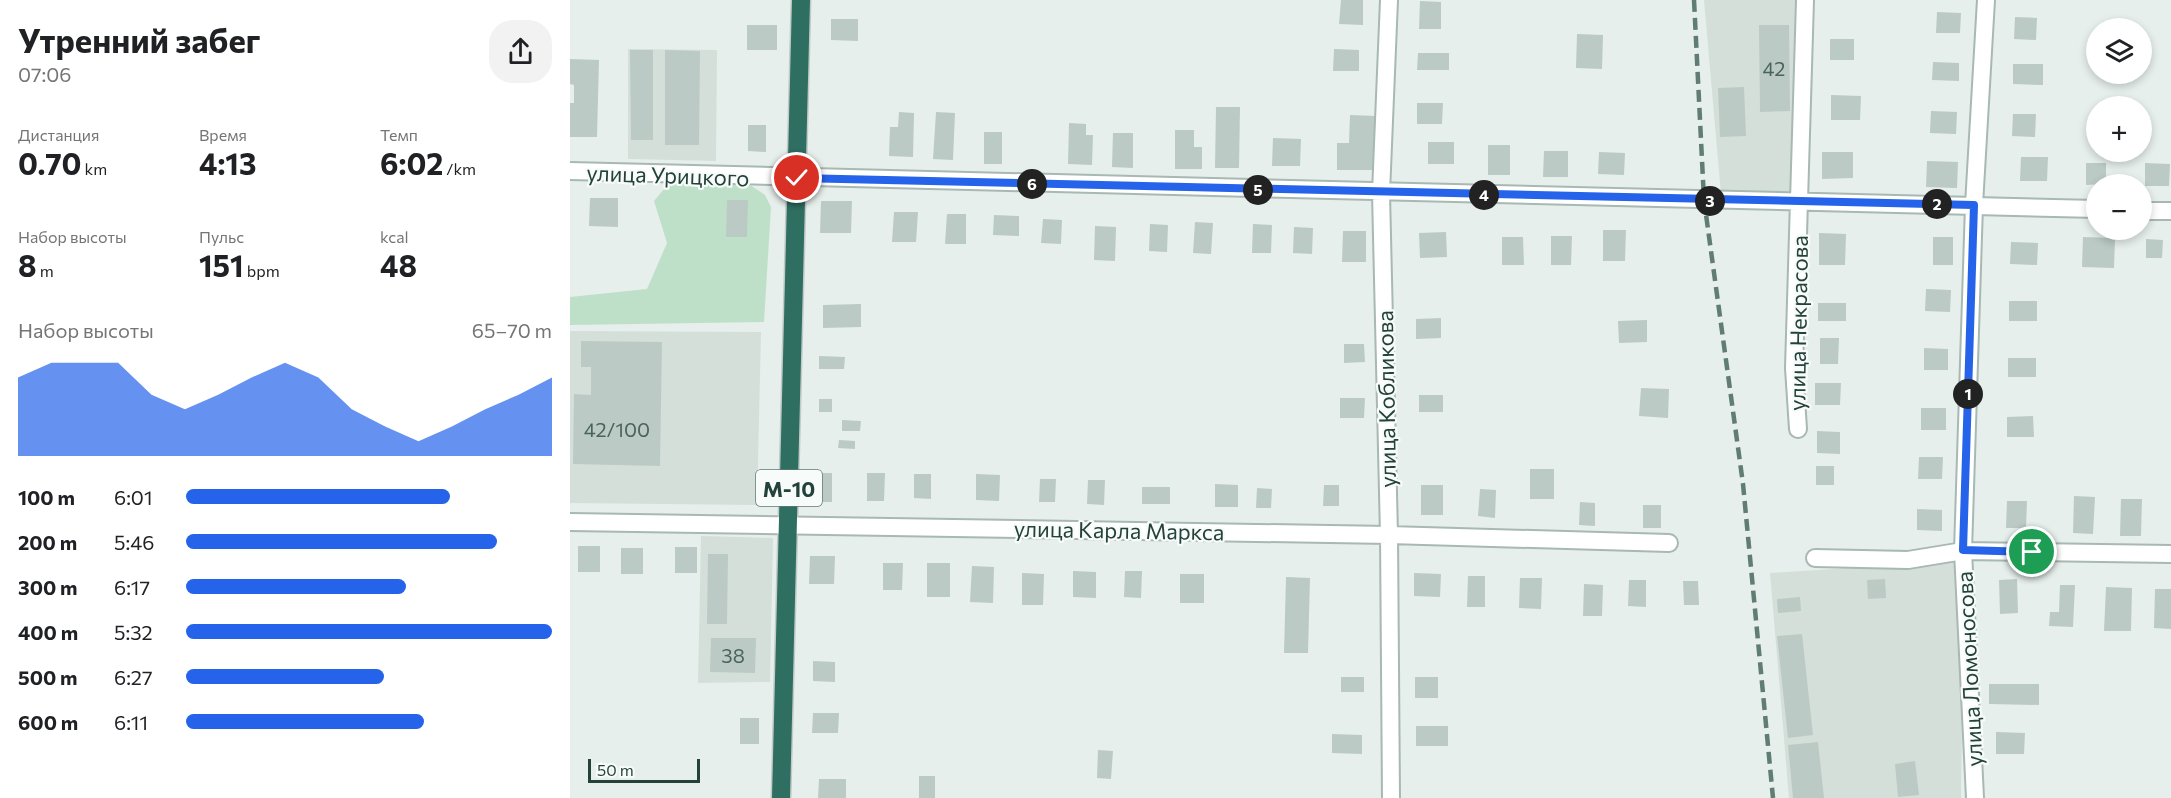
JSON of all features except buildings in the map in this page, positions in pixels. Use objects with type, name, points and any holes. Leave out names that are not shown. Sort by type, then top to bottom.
[{"type":"highway","name":"М-10","points":[[781,798],[801,0]]},
{"type":"street","name":"улица Кобликова","points":[[1389,0],[1381,193],[1389,535],[1391,798]]},
{"type":"street","name":"улица Некрасова","points":[[1798,429],[1794,368],[1805,0]]},
{"type":"street","name":"улица Ломоносова","points":[[1975,798],[1963,550],[1974,205],[1986,0]]},
{"type":"street","name":"улица Урицкого","points":[[570,171],[1381,193],[1704,201],[1800,200],[2086,209]]},
{"type":"street","points":[[2152,211],[2171,212]]},
{"type":"street","name":"улица Карла Маркса","points":[[570,522],[1389,535],[1669,543]]},
{"type":"street","points":[[1815,558],[1908,560],[1963,550],[2171,554]]},
{"type":"shaded area","points":[[1704,0],[1800,0],[1797,194],[1721,194]]},
{"type":"shaded area","points":[[628,49],[717,50],[716,161],[628,159]]},
{"type":"shaded area","points":[[570,331],[761,332],[757,505],[570,503]]},
{"type":"shaded area","points":[[701,536],[773,538],[770,682],[698,683]]},
{"type":"shaded area","points":[[1964,561],[1961,798],[1789,798],[1770,573]]},
{"type":"green space","points":[[670,182],[750,185],[765,195],[771,207],[764,322],[570,325],[570,297],[647,289],[667,243],[654,201]]},
{"type":"railway","points":[[1694,0],[1704,200],[1743,484],[1773,798]]},
{"type":"route","points":[[797,178],[1704,201],[1800,200],[1974,205],[1963,550],[2032,552]]}]
